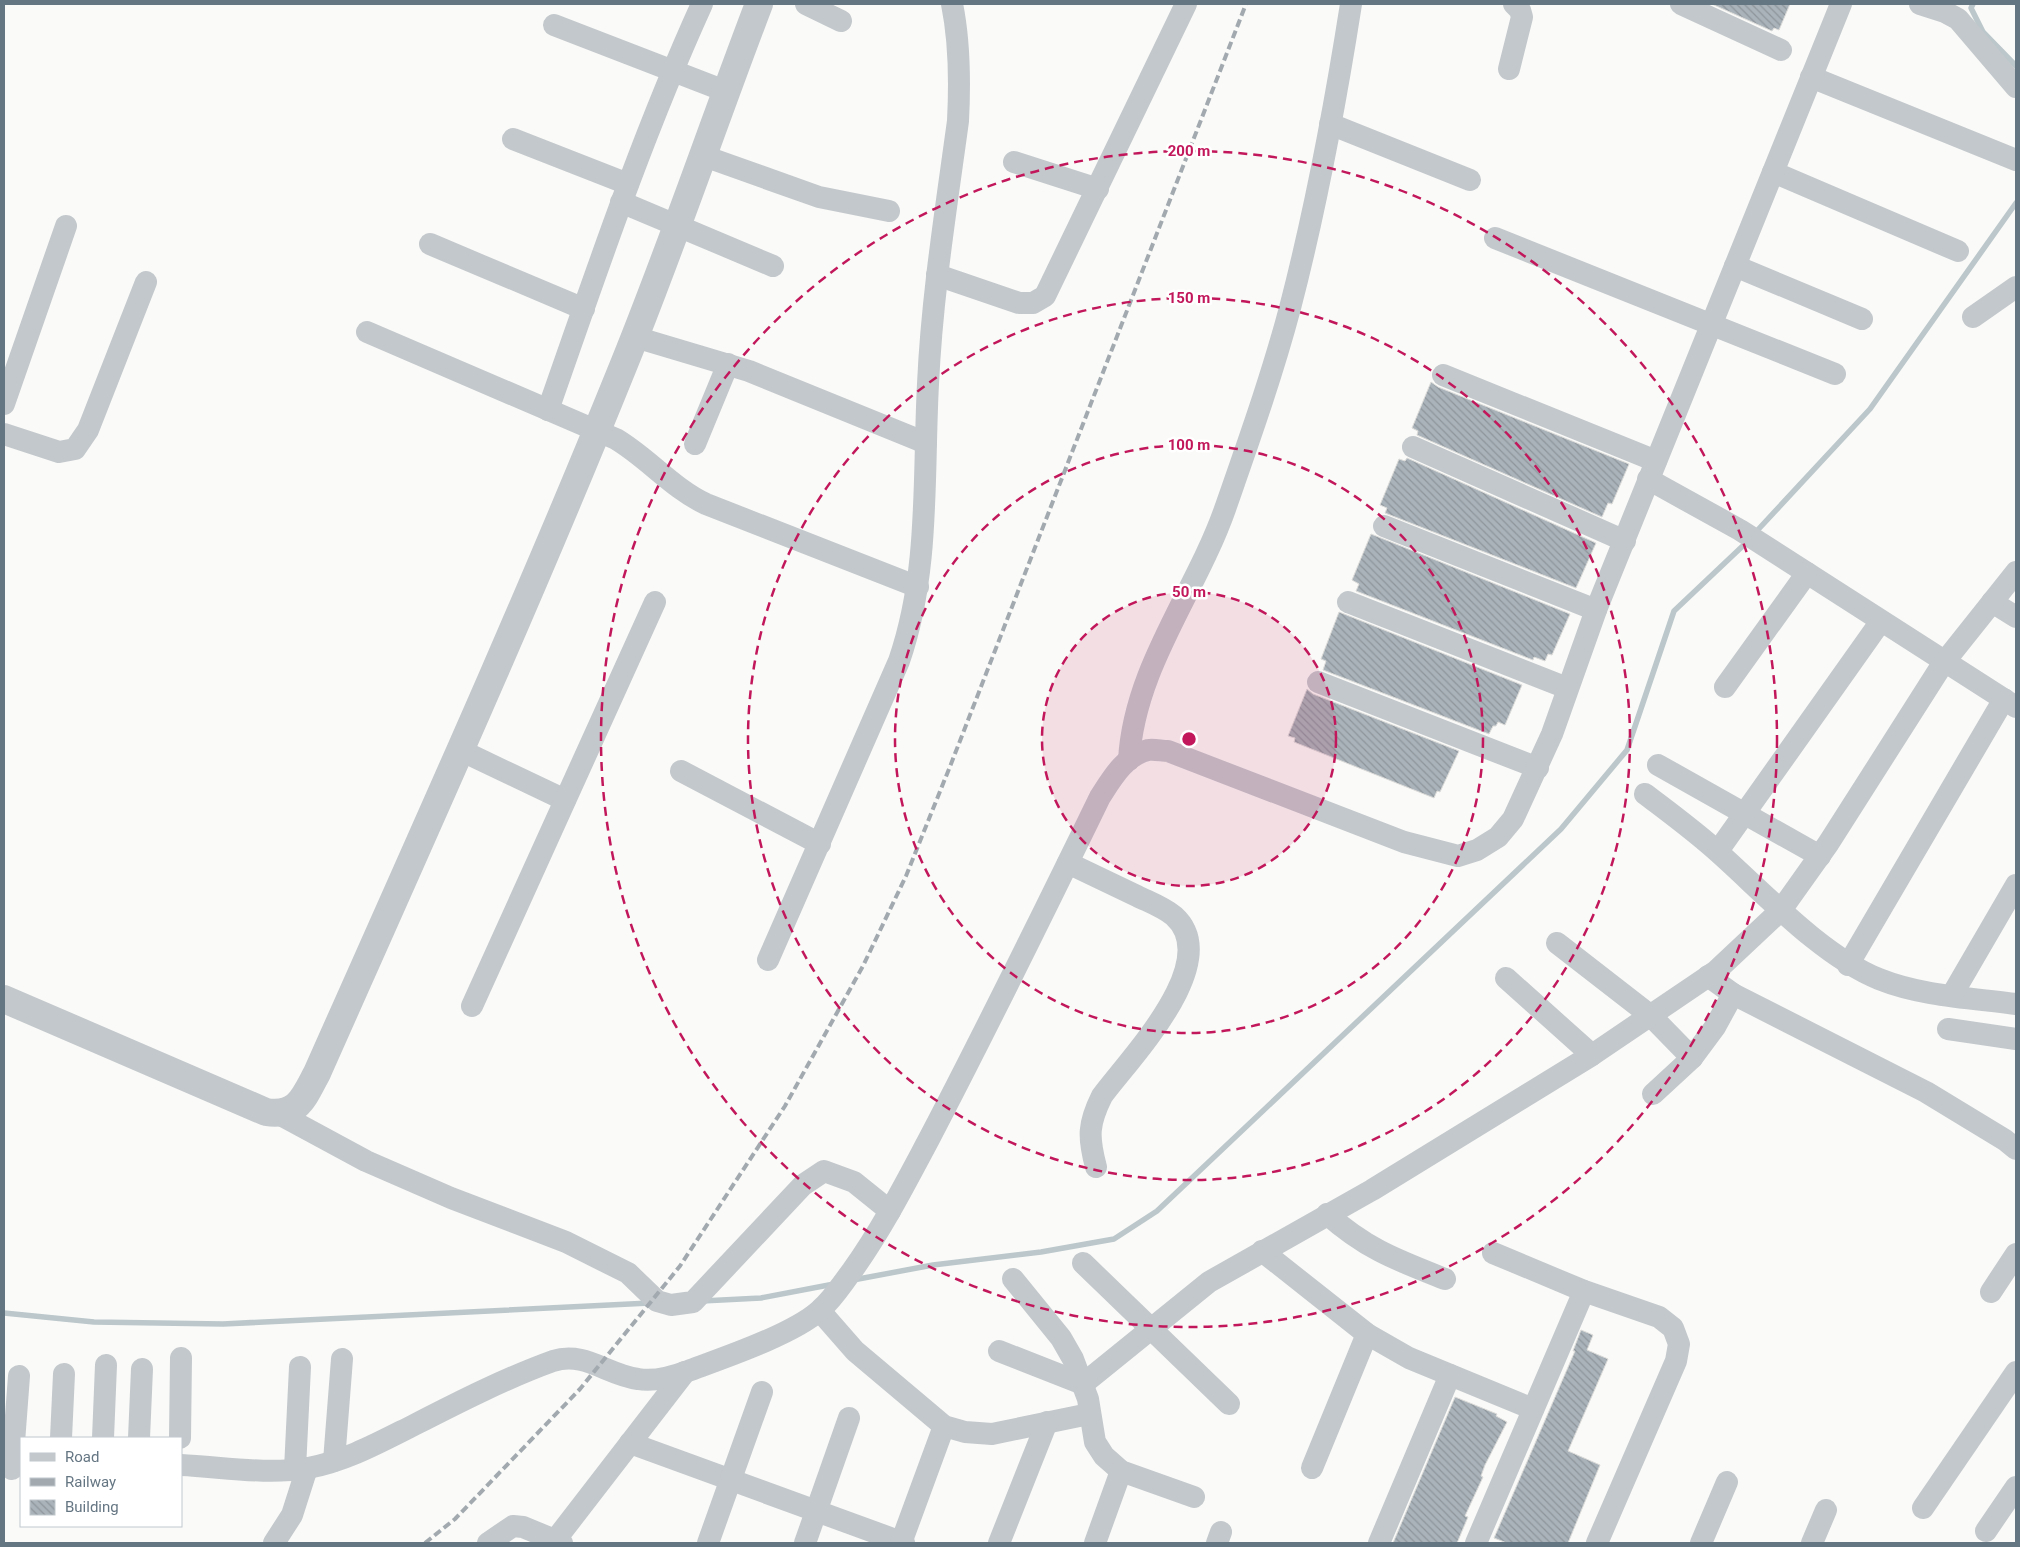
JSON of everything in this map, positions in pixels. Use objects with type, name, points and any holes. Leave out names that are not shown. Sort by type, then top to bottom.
[{"type":"street","points":[[548,410],[624,193],[672,70],[702,4]]},
{"type":"street","points":[[279,1114],[290,1111],[299,1105],[317,1073],[460,750],[597,431],[635,337],[701,155],[759,4]]},
{"type":"street","points":[[806,4],[841,21]]},
{"type":"street","points":[[768,960],[899,661],[910,630],[918,587],[923,538],[928,377],[937,275],[958,121],[960,90],[958,46],[952,4]]},
{"type":"street","points":[[937,275],[1008,300],[1026,304],[1045,296],[1186,4]]},
{"type":"street","points":[[1129,760],[1132,730],[1142,689],[1218,530],[1270,376],[1299,270],[1330,124],[1351,4]]},
{"type":"street","points":[[1509,69],[1522,17],[1520,10],[1514,4]]},
{"type":"street","points":[[1681,4],[1781,50]]},
{"type":"street","points":[[182,1465],[278,1470],[301,1469],[334,1462],[558,1360],[585,1360],[639,1380],[659,1379],[685,1372],[782,1333],[827,1303],[853,1268],[890,1211],[997,1010],[1100,797],[1115,775],[1129,760],[1148,750],[1168,751],[1404,842],[1458,856],[1477,850],[1498,837],[1513,819],[1538,768],[1596,610],[1841,4]]},
{"type":"street","points":[[1920,4],[1944,12],[1959,11],[2016,87]]},
{"type":"street","points":[[554,24],[726,91]]},
{"type":"street","points":[[1811,76],[2016,160]]},
{"type":"street","points":[[1330,124],[1470,180]]},
{"type":"street","points":[[513,139],[624,193],[676,224],[773,266]]},
{"type":"street","points":[[701,155],[819,197],[889,211]]},
{"type":"street","points":[[1014,162],[1098,189]]},
{"type":"street","points":[[1773,172],[1958,251]]},
{"type":"street","points":[[4,404],[66,226]]},
{"type":"street","points":[[1494,238],[1835,374]]},
{"type":"street","points":[[430,244],[584,309]]},
{"type":"street","points":[[1735,266],[1862,319]]},
{"type":"street","points":[[4,434],[59,452],[75,449],[88,430],[146,282]]},
{"type":"street","points":[[1973,317],[2016,287]]},
{"type":"street","points":[[367,332],[630,447],[691,497],[918,587]]},
{"type":"street","points":[[635,337],[728,364],[926,443]]},
{"type":"street","points":[[695,444],[728,364]]},
{"type":"street","points":[[1443,375],[1652,470],[1762,545],[2010,703],[1848,965]]},
{"type":"street","points":[[1413,447],[1625,541]]},
{"type":"street","points":[[1384,526],[1596,610]]},
{"type":"street","points":[[1083,1384],[1209,1282],[1372,1190],[1592,1056],[1708,976],[1781,910],[1820,856],[1945,662],[2016,572]]},
{"type":"street","points":[[1725,686],[1806,573]]},
{"type":"street","points":[[472,1006],[655,602]]},
{"type":"street","points":[[1348,602],[1567,688]]},
{"type":"street","points":[[1992,602],[2016,617]]},
{"type":"street","points":[[1718,851],[1881,620]]},
{"type":"street","points":[[1318,682],[1538,768]]},
{"type":"street","points":[[460,750],[565,800]]},
{"type":"street","points":[[1658,765],[1820,856]]},
{"type":"street","points":[[681,771],[820,844]]},
{"type":"street","points":[[1645,794],[1718,851],[1781,910],[1848,965],[1879,979],[1909,989],[2016,1004]]},
{"type":"street","points":[[1068,863],[1166,910],[1180,924],[1188,945],[1188,959],[1176,995],[1165,1014],[1102,1096],[1095,1111],[1090,1135],[1096,1166]]},
{"type":"street","points":[[1952,995],[2016,885]]},
{"type":"street","points":[[1558,943],[1651,1016],[1692,1058]]},
{"type":"street","points":[[1708,976],[1733,994],[1926,1092],[2005,1140],[2016,1149]]},
{"type":"street","points":[[1506,978],[1592,1056]]},
{"type":"street","points":[[1654,1094],[1692,1058],[1715,1027],[1733,994]]},
{"type":"street","points":[[4,999],[266,1112],[279,1114],[366,1161],[451,1198],[566,1242],[628,1273],[657,1301],[671,1305],[692,1302],[803,1185],[824,1171],[854,1182],[890,1211]]},
{"type":"street","points":[[1948,1029],[2016,1038]]},
{"type":"street","points":[[1327,1214],[1349,1234],[1384,1255],[1445,1280]]},
{"type":"street","points":[[1262,1251],[1367,1334],[1409,1358],[1534,1409]]},
{"type":"street","points":[[1493,1253],[1584,1291],[1659,1316],[1673,1328],[1679,1344],[1676,1361],[1597,1543]]},
{"type":"street","points":[[1991,1292],[2016,1254]]},
{"type":"street","points":[[1083,1264],[1228,1404]]},
{"type":"street","points":[[1013,1280],[1061,1338],[1074,1360],[1088,1399],[1095,1442],[1104,1456],[1121,1471],[1194,1497]]},
{"type":"street","points":[[1476,1543],[1584,1291]]},
{"type":"street","points":[[827,1303],[842,1338],[874,1370],[944,1426],[964,1432],[992,1434],[1089,1414]]},
{"type":"street","points":[[1312,1468],[1367,1334]]},
{"type":"street","points":[[999,1351],[1083,1384]]},
{"type":"street","points":[[180,1437],[181,1358]]},
{"type":"street","points":[[334,1462],[342,1359]]},
{"type":"street","points":[[103,1437],[106,1365]]},
{"type":"street","points":[[274,1543],[292,1516],[301,1469],[300,1367]]},
{"type":"street","points":[[139,1437],[142,1369]]},
{"type":"street","points":[[488,1543],[513,1526],[523,1527],[557,1542],[685,1372]]},
{"type":"street","points":[[1923,1508],[2016,1372]]},
{"type":"street","points":[[61,1437],[64,1374]]},
{"type":"street","points":[[1379,1543],[1450,1374]]},
{"type":"street","points":[[12,1469],[19,1376]]},
{"type":"street","points":[[708,1543],[762,1392]]},
{"type":"street","points":[[805,1543],[849,1418]]},
{"type":"street","points":[[999,1543],[1048,1422]]},
{"type":"street","points":[[630,1443],[902,1543],[944,1426]]},
{"type":"street","points":[[1095,1543],[1121,1471]]},
{"type":"street","points":[[1701,1543],[1727,1482]]},
{"type":"street","points":[[1986,1531],[2016,1487]]},
{"type":"street","points":[[1812,1543],[1826,1510]]},
{"type":"building","points":[[1712,4],[1790,4],[1779,30],[1774,28],[1772,31]]},
{"type":"building","points":[[1431,382],[1438,387],[1629,464],[1612,504],[1608,503],[1602,517],[1417,435],[1418,431],[1412,428]]},
{"type":"building","points":[[1407,458],[1596,543],[1576,588],[1385,513],[1387,508],[1380,505],[1399,459],[1405,461]]},
{"type":"building","points":[[1371,534],[1570,614],[1552,655],[1548,654],[1545,661],[1534,657],[1533,660],[1356,591],[1359,584],[1352,580]]},
{"type":"building","points":[[1339,612],[1522,685],[1505,725],[1498,722],[1496,726],[1493,726],[1489,734],[1323,670],[1326,661],[1321,659]]},
{"type":"building","points":[[1307,689],[1313,694],[1459,751],[1440,792],[1437,791],[1434,798],[1294,742],[1295,738],[1288,736]]},
{"type":"building","points":[[1581,1330],[1593,1335],[1587,1350],[1608,1359],[1568,1451],[1600,1465],[1568,1543],[1507,1543],[1494,1538],[1575,1351],[1573,1351]]},
{"type":"building","points":[[1455,1397],[1497,1414],[1496,1416],[1507,1422],[1485,1465],[1481,1476],[1483,1477],[1465,1516],[1468,1517],[1457,1543],[1393,1543]]},
{"type":"waterway","points":[[1973,4],[1971,8],[1983,32],[2016,66]]},
{"type":"waterway","points":[[1754,534],[1870,409],[2016,203]]},
{"type":"waterway","points":[[853,1280],[933,1265],[1041,1252],[1114,1239],[1157,1211],[1561,829],[1627,750],[1674,611],[1748,541]]},
{"type":"waterway","points":[[702,1301],[761,1298],[834,1284]]},
{"type":"waterway","points":[[4,1313],[94,1322],[223,1324],[650,1303]]},
{"type":"railway","points":[[425,1543],[455,1519],[580,1389],[680,1266],[785,1106],[863,966],[906,876],[951,764],[1246,4]]}]
